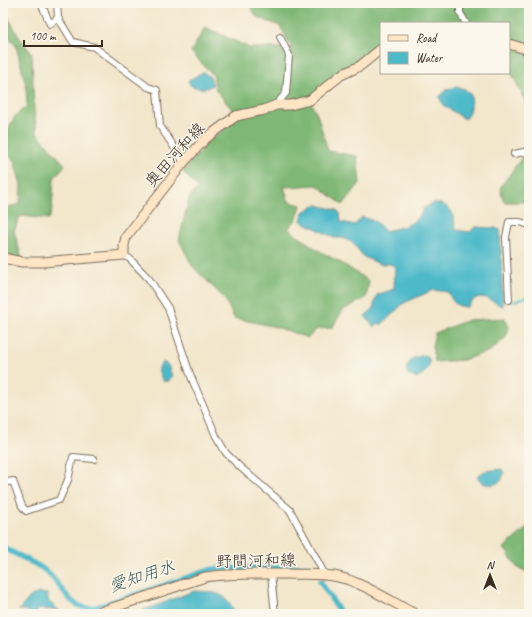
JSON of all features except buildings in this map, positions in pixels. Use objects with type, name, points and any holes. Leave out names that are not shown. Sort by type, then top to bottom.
[{"type":"main road","points":[[510,44],[529,50]]},
{"type":"main road","name":"奥田河和線","points":[[124,255],[126,238],[184,162],[205,139],[236,116],[264,110],[276,105],[290,105],[310,100],[341,75],[360,66],[380,50]]},
{"type":"main road","points":[[3,258],[22,262],[43,262],[124,255]]},
{"type":"main road","name":"野間河和線","points":[[94,614],[205,577],[217,575],[271,574],[325,575],[345,579],[370,589],[415,614]]},
{"type":"street","points":[[41,3],[50,24],[58,18]]},
{"type":"street","points":[[57,3],[58,18],[73,42],[94,47],[148,87],[157,90],[160,126],[184,162]]},
{"type":"street","points":[[460,3],[460,13],[465,22]]},
{"type":"street","points":[[276,105],[286,93],[289,56],[280,37]]},
{"type":"street","points":[[514,154],[529,151]]},
{"type":"street","points":[[509,300],[506,237],[509,222],[520,222],[529,225]]},
{"type":"street","points":[[124,255],[130,259],[149,279],[168,308],[190,374],[216,436],[226,453],[290,510],[325,575]]},
{"type":"street","points":[[3,483],[13,481],[22,506],[26,511],[32,510],[59,500],[68,480],[73,457],[94,459]]},
{"type":"street","points":[[271,574],[276,614]]},
{"type":"green space","points":[[3,3],[6,13],[19,37],[32,54],[34,111],[37,133],[65,165],[54,178],[52,210],[49,219],[20,216],[14,231],[22,259],[3,255],[3,208],[20,204],[21,184],[14,161],[4,149],[13,119],[21,111],[27,108],[26,85],[16,46],[3,29]]},
{"type":"green space","points":[[248,3],[529,3],[529,109],[510,70],[510,22],[380,22],[380,46],[309,98],[318,117],[328,151],[357,156],[360,183],[343,205],[317,185],[284,187],[289,202],[301,205],[297,218],[288,229],[318,250],[369,281],[366,298],[343,310],[332,328],[317,329],[308,338],[276,327],[234,318],[225,299],[193,267],[179,240],[189,198],[198,188],[183,172],[208,142],[239,118],[216,90],[213,75],[191,52],[205,27],[250,48],[292,48],[280,26],[257,17]]},
{"type":"green space","points":[[529,124],[529,202],[504,202],[500,188],[525,153]]},
{"type":"green space","points":[[505,318],[509,327],[506,337],[490,351],[463,360],[435,362],[432,346],[435,333],[468,320]]},
{"type":"green space","points":[[529,526],[529,573],[517,567],[504,548]]},
{"type":"water","points":[[203,72],[210,77],[213,85],[204,89],[191,86],[188,81]]},
{"type":"water","points":[[456,87],[465,89],[471,95],[471,108],[465,119],[444,106],[439,97],[446,90]]},
{"type":"water","points":[[434,203],[441,204],[449,208],[453,215],[456,230],[470,232],[475,227],[495,228],[500,230],[503,306],[487,298],[480,297],[472,301],[467,307],[459,306],[454,303],[448,292],[433,290],[404,303],[381,325],[379,323],[374,327],[365,316],[373,309],[377,295],[394,289],[395,267],[391,264],[380,264],[364,257],[352,242],[342,238],[335,238],[301,221],[303,212],[317,205],[337,210],[340,213],[341,222],[355,225],[362,217],[375,221],[385,231],[408,225],[417,219],[424,208]]},
{"type":"water","points":[[424,355],[429,358],[427,370],[416,378],[408,375],[406,369],[411,359]]},
{"type":"water","points":[[163,362],[168,365],[172,376],[169,381],[163,381],[159,373],[159,367]]},
{"type":"water","points":[[502,469],[504,473],[501,481],[495,484],[485,484],[479,480],[477,476],[485,471]]},
{"type":"water","points":[[194,591],[214,593],[224,597],[232,607],[235,614],[134,614]]},
{"type":"water","points":[[40,593],[47,594],[49,602],[59,610],[38,609],[37,614],[27,614],[27,610],[19,610],[31,596]]},
{"type":"waterway","points":[[513,302],[529,296]]},
{"type":"waterway","name":"愛知用水","points":[[3,546],[47,572],[72,601],[85,608],[93,608],[213,569],[304,567],[313,569]]},
{"type":"waterway","name":"愛知用水","points":[[320,581],[341,614]]}]
